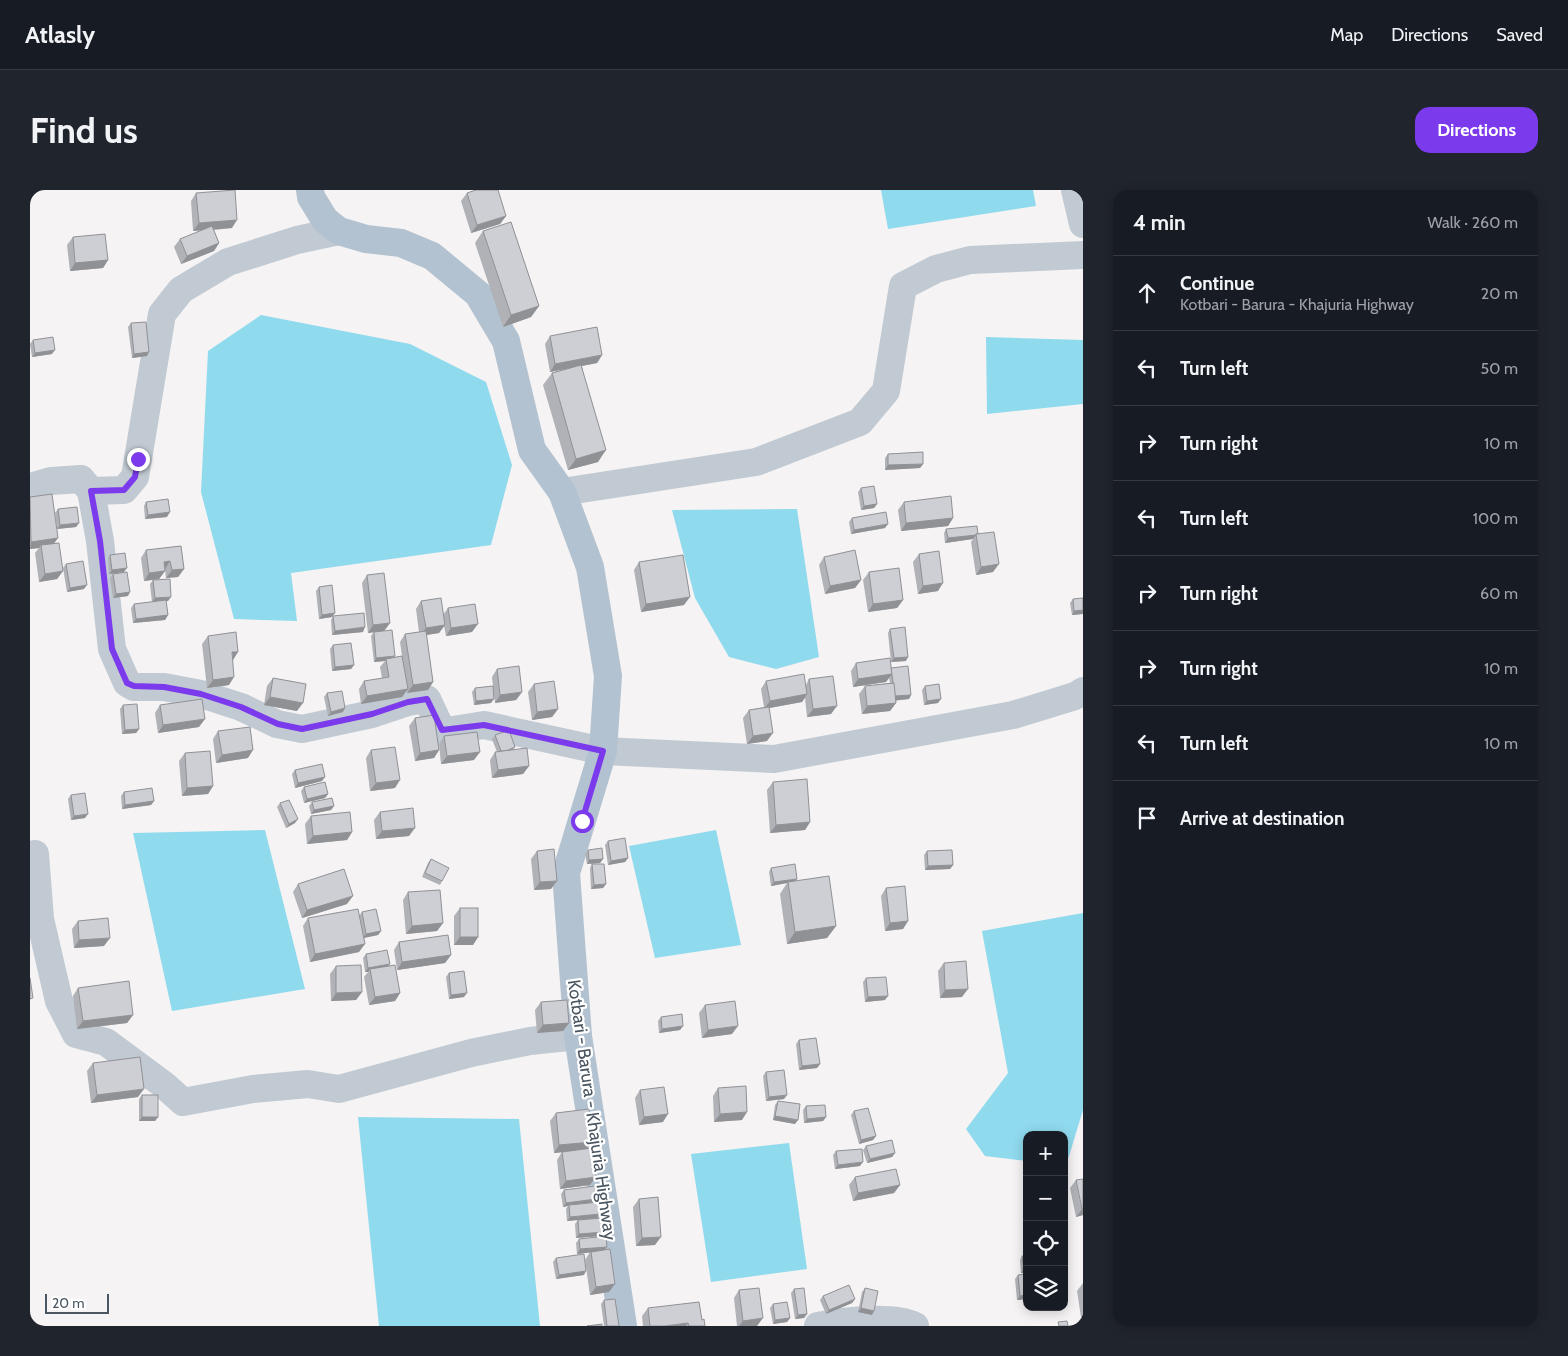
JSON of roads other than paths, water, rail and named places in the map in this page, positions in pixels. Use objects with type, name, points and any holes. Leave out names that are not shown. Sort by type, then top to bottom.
[{"type":"main road","name":"Kotbari - Barura - Khajuria Highway","points":[[310,190],[325,220],[339,231],[366,239],[401,243],[432,256],[478,294],[506,341],[532,450],[562,492],[590,568],[608,676],[603,751],[566,874],[578,1036],[622,1326]]},
{"type":"street","points":[[1075,190],[1083,224]]},
{"type":"street","points":[[91,491],[124,490],[135,477],[162,314],[181,290],[228,262],[297,240],[339,231]]},
{"type":"street","points":[[562,492],[756,462],[860,422],[886,391],[903,286],[936,269],[970,260],[1083,255]]},
{"type":"street","points":[[30,487],[51,481],[81,479],[91,491],[100,541],[112,649],[127,683],[134,686],[164,687],[201,694],[241,707],[278,724],[302,729],[372,714],[408,702],[427,699],[442,730],[484,725],[603,751],[774,759],[1013,715],[1075,696],[1083,691]]},
{"type":"street","points":[[34,854],[40,919],[59,1001],[76,1034],[106,1042],[164,1085],[183,1102],[254,1089],[308,1084],[339,1089],[471,1053],[530,1041],[578,1036]]},
{"type":"street","points":[[818,1326],[866,1320],[908,1322],[915,1326]]},
{"type":"water","points":[[881,190],[1033,190],[1036,206],[888,229]]},
{"type":"water","points":[[261,315],[410,344],[486,382],[512,465],[491,545],[291,573],[297,621],[234,619],[201,492],[208,351]]},
{"type":"water","points":[[986,337],[1083,340],[1083,404],[987,414]]},
{"type":"water","points":[[797,509],[819,657],[776,669],[729,657],[695,598],[672,510]]},
{"type":"water","points":[[265,830],[305,989],[172,1011],[133,833]]},
{"type":"water","points":[[716,830],[741,945],[655,958],[629,846]]},
{"type":"water","points":[[1083,913],[1083,1110],[1068,1159],[1068,1131],[1023,1131],[1023,1161],[985,1156],[966,1129],[1008,1073],[982,931]]},
{"type":"water","points":[[358,1117],[519,1119],[540,1326],[379,1326]]},
{"type":"water","points":[[789,1143],[807,1269],[711,1282],[691,1154]]}]
